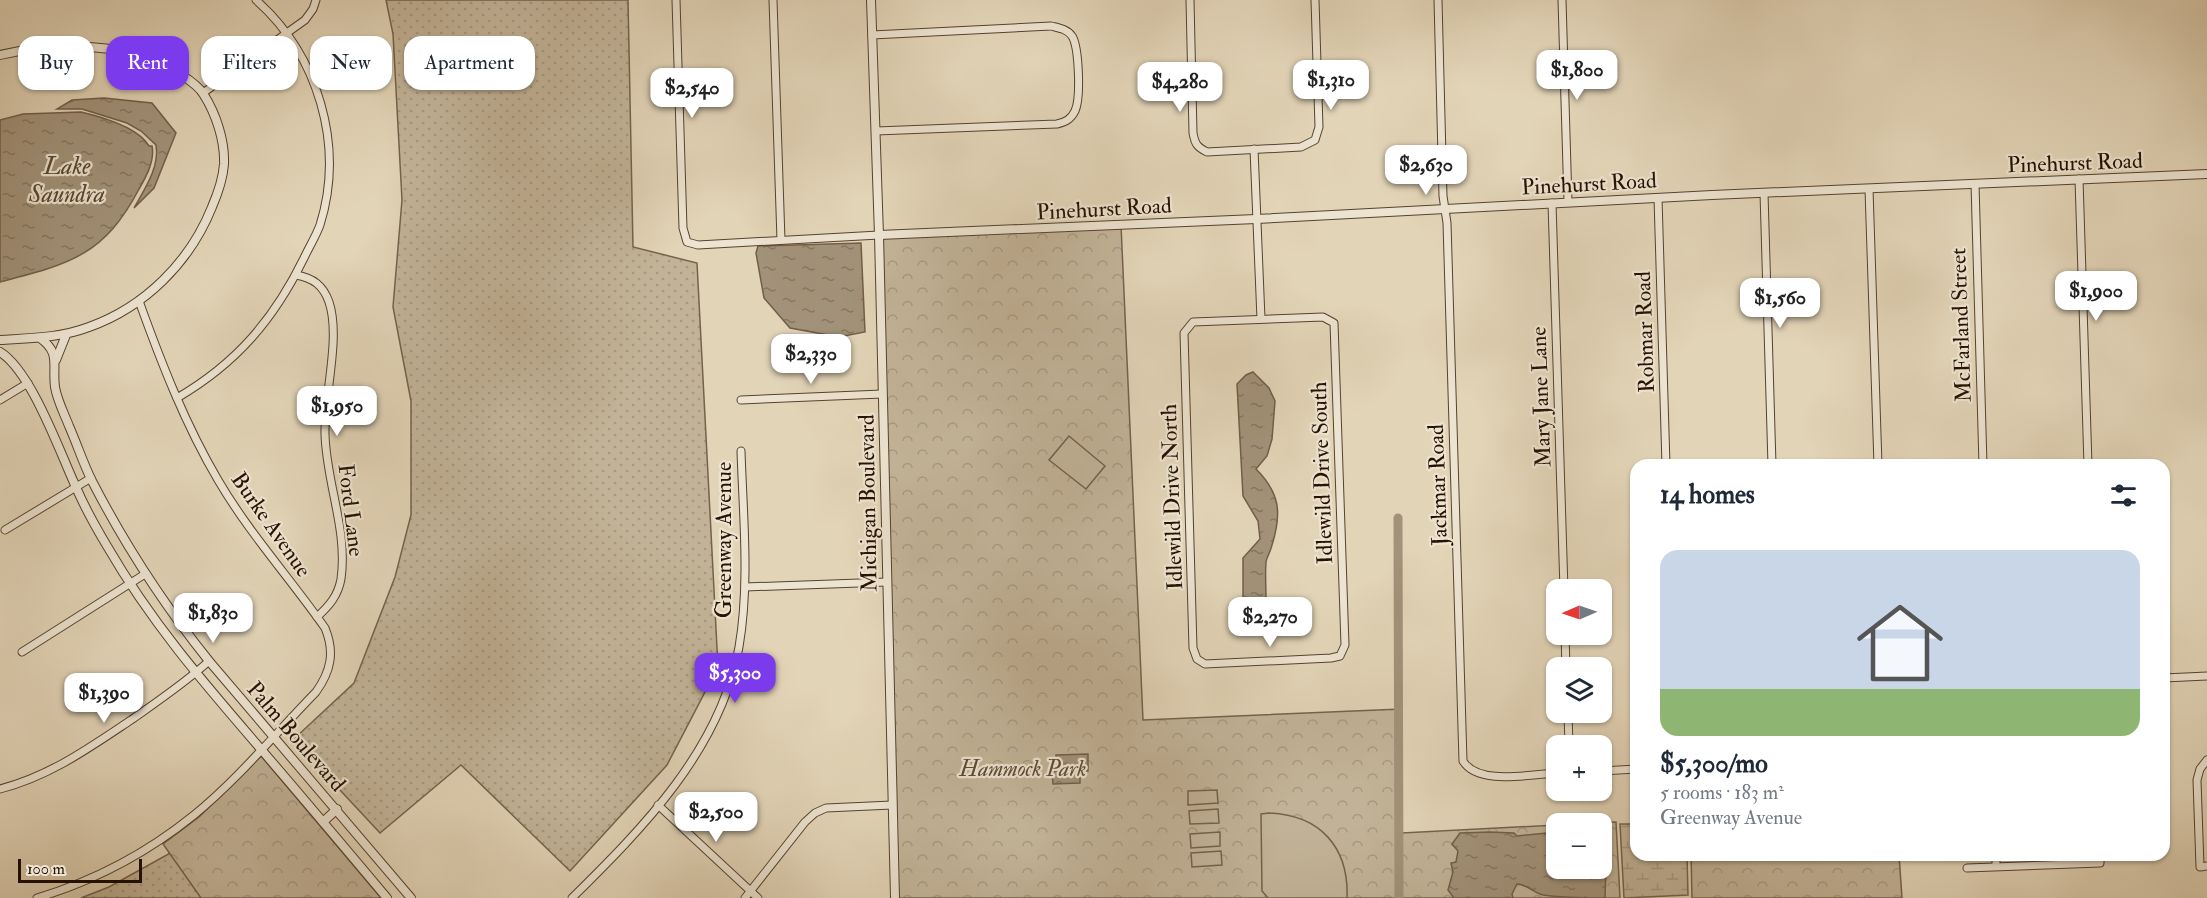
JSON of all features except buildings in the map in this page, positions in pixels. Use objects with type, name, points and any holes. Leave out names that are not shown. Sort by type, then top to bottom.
[{"type":"street","points":[[177,398],[238,354],[273,313],[296,275],[320,227],[330,172],[327,129],[315,85],[288,34],[271,13],[256,0]]},
{"type":"street","points":[[203,93],[305,20],[313,9],[315,0]]},
{"type":"street","name":"Pinehurst Road","points":[[676,0],[683,228],[687,242],[698,245],[1568,202],[2207,174]]},
{"type":"street","points":[[773,0],[781,240]]},
{"type":"street","name":"Michigan Boulevard","points":[[871,0],[895,898]]},
{"type":"street","points":[[1190,0],[1193,133],[1195,143],[1207,152],[1301,147],[1315,140],[1318,134],[1315,0]]},
{"type":"street","name":"Jackmar Road","points":[[1438,0],[1463,761],[1467,767],[1481,775],[1546,773]]},
{"type":"street","points":[[1562,0],[1568,202]]},
{"type":"street","points":[[872,35],[1052,26],[1065,29],[1075,42],[1078,94],[1074,113],[1067,121],[1057,124],[876,131]]},
{"type":"street","points":[[0,55],[58,47],[129,52],[173,69],[188,78],[203,93],[223,144],[224,164],[219,189],[207,220],[183,260],[139,300],[91,327],[66,335],[0,340]]},
{"type":"street","points":[[1254,149],[1261,320]]},
{"type":"street","points":[[2079,179],[2088,459]]},
{"type":"street","name":"McFarland Street","points":[[1974,184],[1983,459]]},
{"type":"street","points":[[1869,189],[1878,459]]},
{"type":"street","points":[[1764,193],[1772,459]]},
{"type":"street","name":"Robmar Road","points":[[1658,198],[1666,459]]},
{"type":"street","name":"Mary Jane Lane","points":[[1552,203],[1564,579]]},
{"type":"street","name":"Ford Lane","points":[[296,275],[310,278],[325,292],[330,305],[332,324],[325,438],[339,529],[341,578],[337,593],[317,617]]},
{"type":"street","name":"Burke Avenue","points":[[37,898],[93,878],[132,858],[195,814],[316,692],[330,667],[332,653],[330,640],[317,617],[267,553],[218,480],[158,355],[139,300]]},
{"type":"street","name":"Idlewild Drive South","points":[[1197,659],[1204,664],[1331,658],[1340,656],[1345,645],[1334,323],[1323,316],[1261,320]]},
{"type":"street","name":"Idlewild Drive North","points":[[1197,659],[1193,648],[1184,333],[1193,322],[1261,320]]},
{"type":"street","points":[[56,360],[66,335]]},
{"type":"street","points":[[40,338],[48,344],[56,360]]},
{"type":"street","name":"Palm Boulevard","points":[[0,352],[9,357],[28,383],[76,488],[130,586],[159,628],[195,674],[387,898]]},
{"type":"street","name":"Palm Boulevard","points":[[56,360],[55,387],[60,406],[91,478],[145,574],[209,661],[411,898]]},
{"type":"street","points":[[0,400],[28,383]]},
{"type":"street","points":[[741,400],[882,394]]},
{"type":"street","name":"Greenway Avenue","points":[[572,898],[658,805],[701,747],[731,680],[739,647],[745,587],[741,451]]},
{"type":"street","points":[[5,530],[91,478]]},
{"type":"street","points":[[22,652],[130,586],[145,574]]},
{"type":"street","points":[[745,587],[887,582]]},
{"type":"street","points":[[0,789],[36,777],[66,763],[163,699],[209,661]]},
{"type":"street","points":[[2170,678],[2207,676]]},
{"type":"street","points":[[2204,867],[2197,780],[2199,769],[2206,760]]},
{"type":"street","points":[[1612,771],[1630,770]]},
{"type":"street","points":[[658,805],[748,895],[758,898]]},
{"type":"street","points":[[748,895],[793,836],[815,813],[826,808],[892,805]]},
{"type":"street","points":[[323,822],[337,809]]},
{"type":"street","points":[[1996,861],[1996,866]]},
{"type":"street","points":[[1967,868],[2070,861]]},
{"type":"green space","points":[[386,0],[628,0],[633,247],[697,263],[718,667],[667,765],[570,871],[461,765],[380,833],[295,738],[354,683],[395,577],[411,515],[411,401],[393,307],[402,200],[393,34]]},
{"type":"green space","name":"Hammock Park","points":[[1121,225],[1143,720],[1401,709],[1402,833],[1546,826],[1546,879],[1612,879],[1612,822],[1616,822],[1620,898],[898,898],[879,235]]},
{"type":"green space","points":[[1069,436],[1105,466],[1086,489],[1049,460]]},
{"type":"green space","points":[[261,756],[381,898],[201,898],[163,844],[199,817]]},
{"type":"green space","points":[[1217,790],[1218,803],[1188,805],[1188,791]]},
{"type":"green space","points":[[1218,809],[1219,823],[1190,824],[1189,811]]},
{"type":"green space","points":[[1269,813],[1303,820],[1317,827],[1328,837],[1343,863],[1347,898],[1268,898],[1262,891],[1261,814]]},
{"type":"green space","points":[[1620,824],[1630,824],[1630,861],[1687,861],[1688,895],[1624,898]]},
{"type":"green space","points":[[1220,832],[1220,846],[1191,848],[1190,834]]},
{"type":"green space","points":[[199,837],[220,898],[81,898],[109,887]]},
{"type":"green space","points":[[1221,851],[1222,865],[1192,867],[1191,853]]},
{"type":"green space","points":[[1691,861],[1899,861],[1902,898],[1692,898]]},
{"type":"water","points":[[104,98],[152,103],[176,133],[154,188],[134,208],[156,162],[156,145],[141,131],[127,123],[82,109],[57,109],[72,100]]},
{"type":"water","name":"Lake Saundra","points":[[81,112],[128,128],[152,146],[153,152],[147,174],[126,211],[98,243],[65,262],[0,282],[0,120],[23,114]]},
{"type":"water","points":[[861,243],[865,332],[839,337],[790,328],[764,298],[756,253],[758,246]]},
{"type":"water","points":[[1253,372],[1269,388],[1275,401],[1272,439],[1267,456],[1256,469],[1270,486],[1278,513],[1275,534],[1266,562],[1266,600],[1243,597],[1243,558],[1260,539],[1258,521],[1243,496],[1237,384]]},
{"type":"water","points":[[1088,754],[1088,771],[1080,771],[1080,783],[1053,784],[1052,772],[1057,771],[1056,755]]},
{"type":"water","points":[[1460,833],[1514,833],[1517,836],[1546,833],[1546,879],[1606,879],[1605,898],[1543,895],[1524,885],[1517,884],[1512,894],[1513,898],[1454,898],[1448,890],[1453,872],[1451,863],[1456,862],[1458,851],[1452,844]]},
{"type":"waterway","points":[[1398,518],[1399,898]]}]
